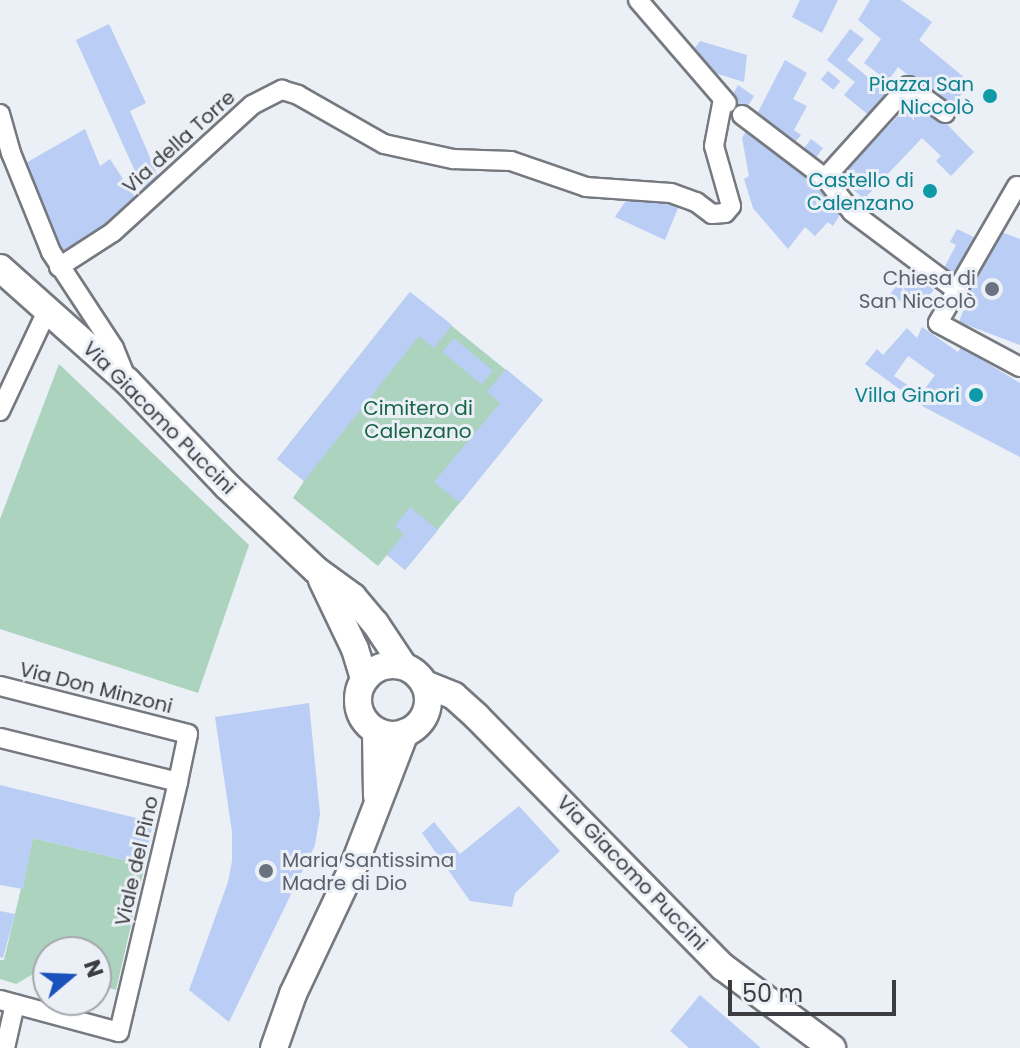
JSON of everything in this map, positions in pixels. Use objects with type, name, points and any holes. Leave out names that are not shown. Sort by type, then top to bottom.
[{"type":"street","points":[[638,0],[731,106],[825,178],[852,212],[959,292]]},
{"type":"street","points":[[825,178],[908,86],[945,113]]},
{"type":"street","name":"Via della Torre","points":[[59,267],[113,232],[252,105],[282,90],[298,95],[384,144],[453,159],[511,161],[586,187],[671,193],[696,202],[712,214],[725,213],[731,206],[714,146],[731,106]]},
{"type":"street","points":[[0,114],[11,153],[59,267],[114,348],[127,381]]},
{"type":"street","points":[[1017,186],[990,229],[959,292],[938,323],[1020,367]]},
{"type":"street","name":"Via Giacomo Puccini","points":[[0,268],[127,381],[227,486],[316,570],[353,597],[403,665],[416,673],[425,684],[454,696],[477,717],[718,962],[832,1048]]},
{"type":"street","points":[[0,411],[48,309]]},
{"type":"street","name":"Via Giacomo Puccini","points":[[316,570],[335,603],[364,679],[358,693],[358,708],[376,731]]},
{"type":"street","points":[[364,679],[374,669],[388,664],[403,665]]},
{"type":"street","points":[[378,803],[376,731],[390,735],[405,733],[418,726],[426,714],[428,699],[425,684]]},
{"type":"street","name":"Via Don Minzoni","points":[[0,686],[188,734],[178,782]]},
{"type":"street","points":[[426,714],[446,709],[477,717]]},
{"type":"street","points":[[274,1048],[293,994],[354,865],[405,733]]},
{"type":"street","points":[[0,738],[178,782]]},
{"type":"street","name":"Viale del Pino","points":[[5,1048],[8,1002],[119,1032],[178,782]]},
{"type":"green space","name":"Cimitero di Calenzano","points":[[410,292],[543,400],[405,570],[387,555],[378,566],[293,498],[304,481],[277,459]]},
{"type":"green space","points":[[59,364],[249,545],[198,693],[0,629],[0,519]]},
{"type":"green space","points":[[33,838],[145,865],[116,990],[112,989],[112,936],[32,936],[32,975],[16,984],[0,979],[0,960],[4,960]]},
{"type":"building","points":[[800,0],[838,0],[822,33],[792,17]]},
{"type":"building","points":[[870,0],[901,0],[932,22],[919,40],[971,83],[949,109],[898,67],[888,81],[864,63],[881,39],[858,20]]},
{"type":"building","points":[[109,24],[146,103],[130,111],[160,181],[143,189],[76,40]]},
{"type":"building","points":[[850,29],[864,39],[847,60],[891,96],[871,117],[844,95],[855,82],[827,60]]},
{"type":"building","points":[[700,41],[747,55],[744,82],[708,71],[691,53]]},
{"type":"building","points":[[785,60],[807,73],[793,99],[807,106],[794,130],[801,135],[796,141],[757,114]]},
{"type":"building","points":[[828,71],[840,81],[833,90],[821,79]]},
{"type":"building","points":[[738,85],[754,96],[739,120],[725,108]]},
{"type":"building","points":[[911,105],[935,112],[974,152],[951,176],[936,161],[941,156],[922,138],[864,199],[839,177],[901,113],[905,116]]},
{"type":"building","points":[[750,125],[833,194],[828,201],[841,213],[833,226],[828,222],[815,236],[805,227],[788,249],[753,208],[744,179],[749,176],[742,138]]},
{"type":"building","points":[[85,129],[100,166],[110,159],[138,202],[63,251],[26,163]]},
{"type":"building","points":[[811,139],[823,148],[815,159],[803,150]]},
{"type":"building","points":[[631,193],[680,203],[665,240],[615,217]]},
{"type":"building","points":[[957,229],[980,240],[959,282],[942,272],[956,245],[950,242]]},
{"type":"building","name":"Chiesa di San Niccolò","points":[[993,229],[1020,239],[1020,345],[959,322]]},
{"type":"building","points":[[910,270],[934,290],[914,313],[891,293]]},
{"type":"building","points":[[410,292],[452,325],[434,348],[419,336],[304,481],[277,459]]},
{"type":"building","name":"Villa Ginori","points":[[922,327],[958,352],[961,347],[1020,383],[1020,457],[924,407],[865,364],[877,349],[883,355],[907,328],[917,338]],"holes":[[[908,356],[935,375],[921,394],[894,376]]]},
{"type":"building","points":[[454,338],[493,371],[481,385],[442,352]]},
{"type":"building","points":[[506,369],[543,400],[460,503],[434,482],[500,403],[487,392]]},
{"type":"building","points":[[410,507],[438,530],[405,570],[387,555],[404,534],[395,526]]},
{"type":"building","name":"Maria Santissima Madre di Dio","points":[[309,703],[320,814],[315,845],[229,1022],[189,990],[228,882],[232,861],[232,832],[215,717]]},
{"type":"building","points":[[0,785],[153,822],[145,865],[33,838],[23,889],[0,885]]},
{"type":"building","points":[[519,806],[560,851],[515,893],[512,907],[470,901],[422,833],[434,822],[460,854]]},
{"type":"building","points":[[0,911],[15,914],[3,958],[0,957]]},
{"type":"building","points":[[700,995],[761,1048],[689,1048],[670,1031]]},
{"type":"place","name":"Piazza San Niccolò","points":[[990,96]]},
{"type":"place","name":"Castello di Calenzano","points":[[930,191]]},
{"type":"place","name":"Chiesa di San Niccolò","points":[[992,289]]},
{"type":"place","name":"Villa Ginori","points":[[976,395]]},
{"type":"place","name":"Maria Santissima Madre di Dio","points":[[266,871]]}]
